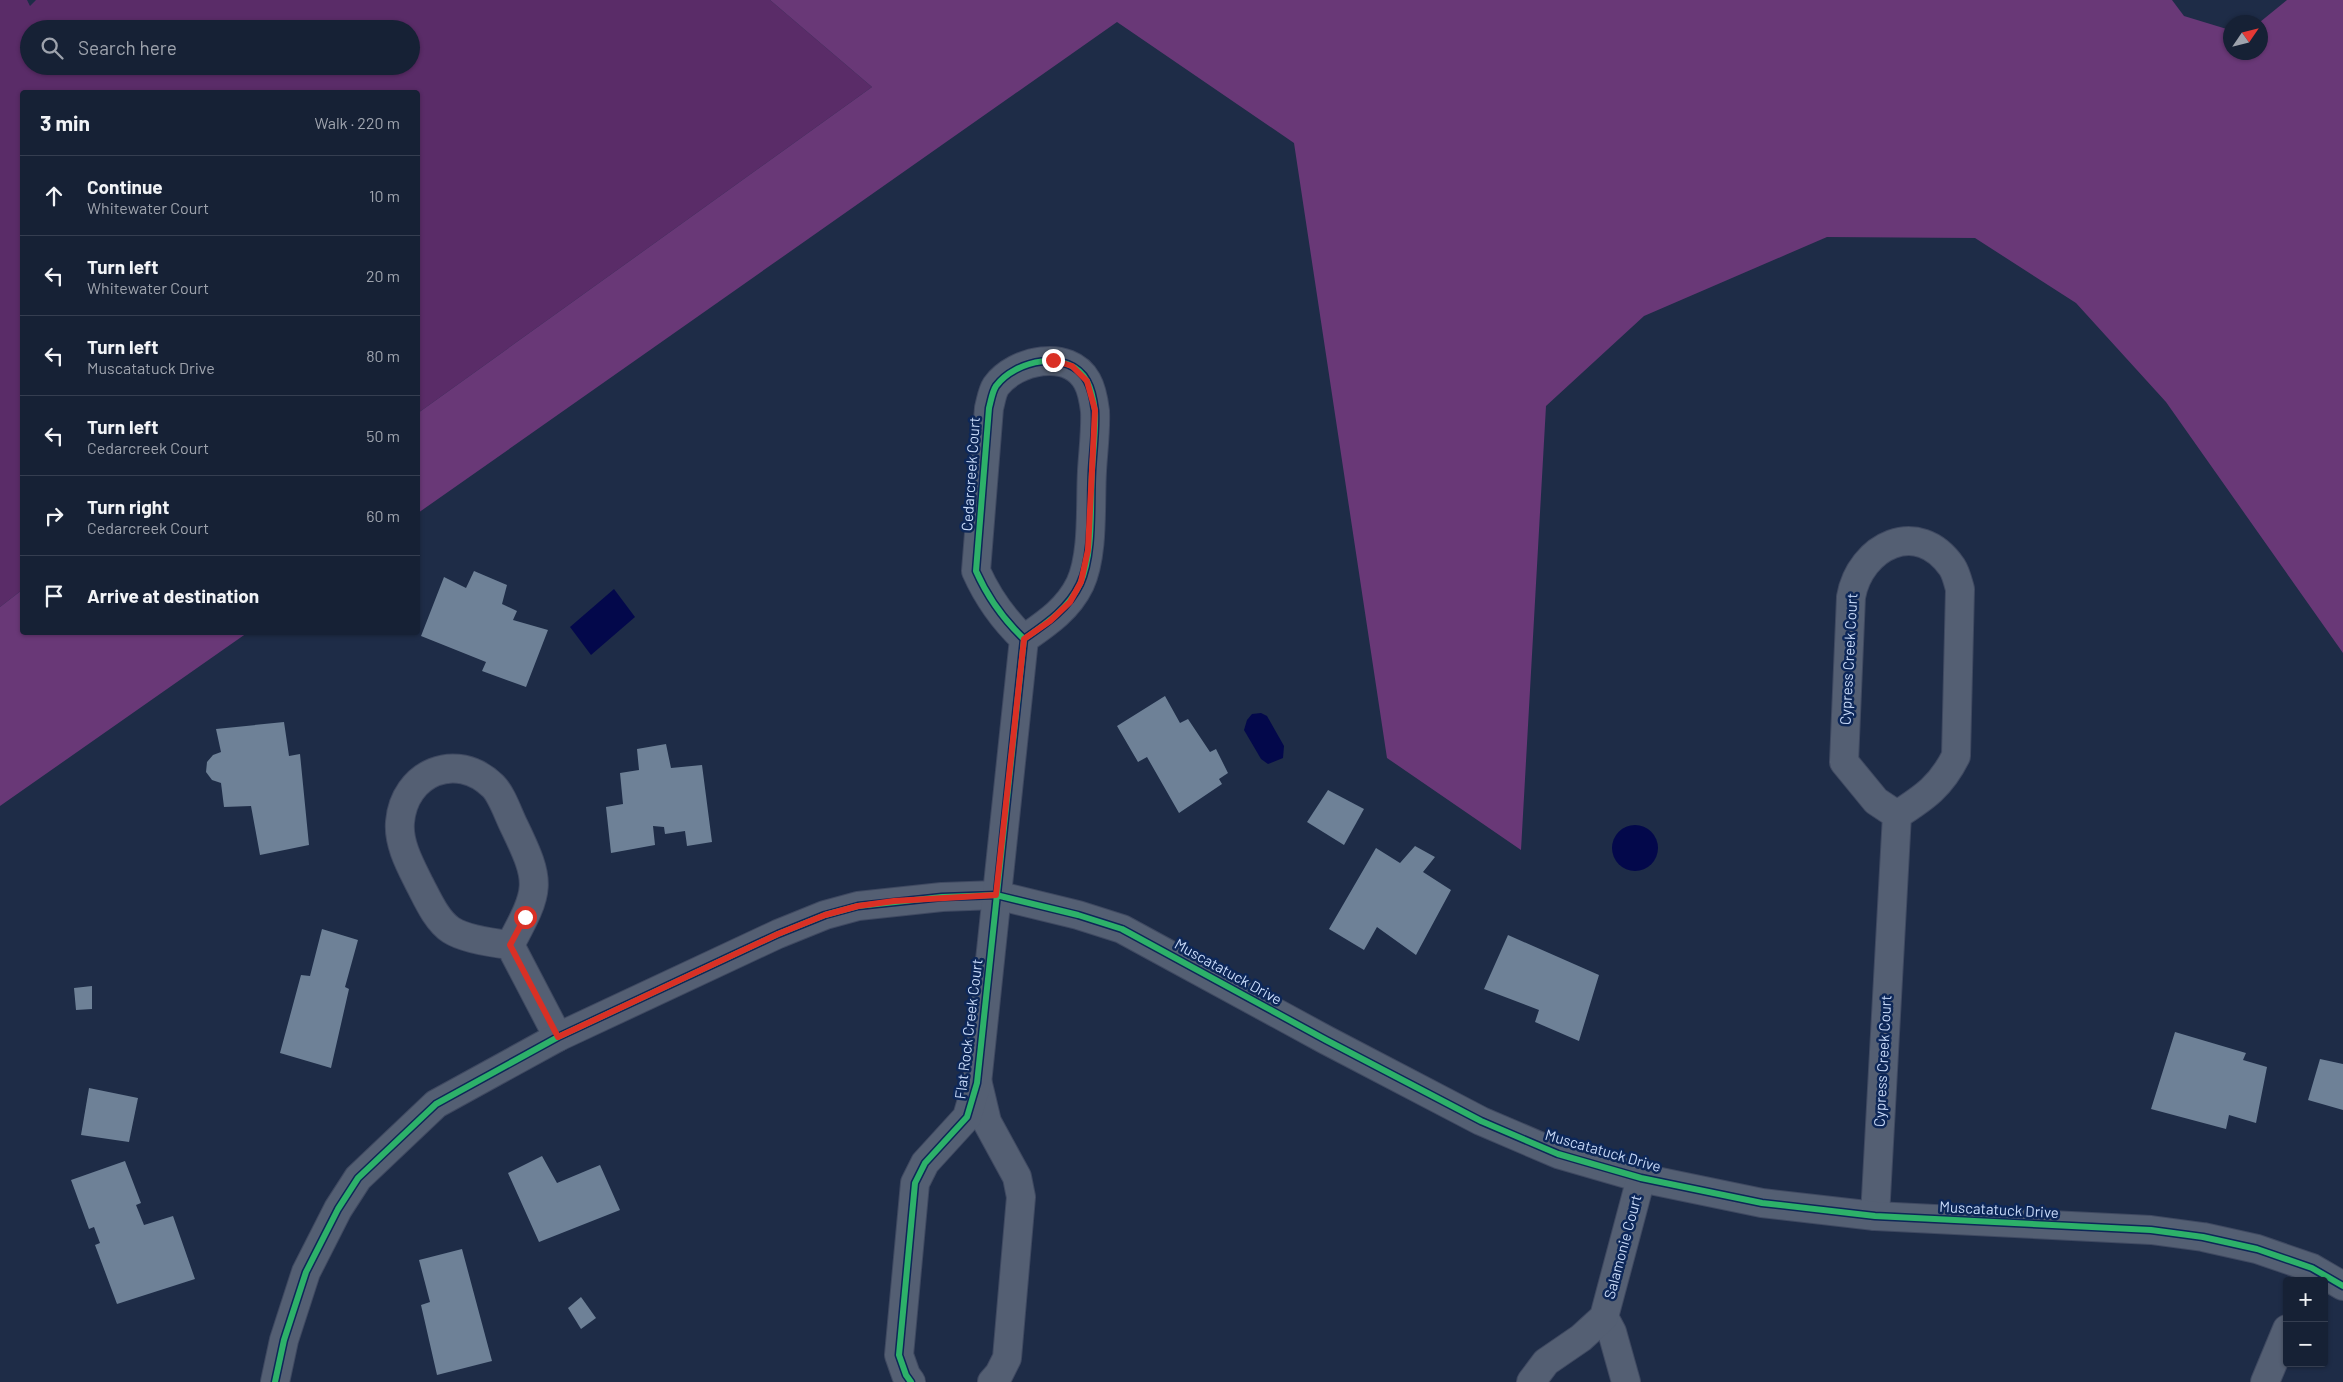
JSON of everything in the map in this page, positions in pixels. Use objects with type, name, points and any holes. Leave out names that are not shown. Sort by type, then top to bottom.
[{"type":"street","name":"Cedarcreek Court","points":[[1053,360],[1072,366],[1087,381],[1095,410],[1088,550],[1081,582],[1070,602],[1050,621],[1024,639],[1009,625],[986,594],[976,572],[989,408],[996,387],[1012,372],[1030,363],[1053,360]]},
{"type":"street","name":"Cypress Creek Court","points":[[1907,540],[1922,542],[1938,553],[1953,568],[1960,589],[1956,756],[1946,776],[1933,790],[1897,815],[1876,801],[1844,762],[1851,597],[1854,581],[1861,568],[1872,556],[1887,546],[1907,540]]},
{"type":"street","points":[[996,895],[1024,639]]},
{"type":"street","points":[[454,767],[476,773],[494,787],[531,862],[536,889],[525,917],[510,945],[489,942],[451,930],[433,910],[405,855],[399,824],[405,799],[416,782],[434,771],[454,767]]},
{"type":"street","name":"Cypress Creek Court","points":[[1874,1216],[1897,815]]},
{"type":"street","name":"Muscatatuck Drive","points":[[275,1382],[284,1340],[306,1272],[338,1209],[358,1178],[436,1104],[558,1037],[778,934],[825,915],[858,906],[894,901],[996,895],[1078,915],[1122,929],[1326,1040],[1481,1120],[1558,1154],[1642,1178],[1762,1203],[1874,1216],[2151,1230],[2202,1237],[2257,1249],[2310,1274],[2343,1286]]},
{"type":"street","name":"Flat Rock Creek Court","points":[[911,1382],[906,1375],[899,1355],[915,1183],[925,1163],[967,1117],[977,1083],[996,895]]},
{"type":"street","points":[[510,945],[558,1037]]},
{"type":"street","name":"Flat Rock Creek Court","points":[[977,1083],[988,1122],[1017,1177],[1021,1197],[1007,1358],[999,1374],[992,1382]]},
{"type":"street","name":"Salamonie Court","points":[[1531,1382],[1546,1362],[1580,1338],[1604,1317],[1642,1178]]},
{"type":"street","name":"Salamonie Court","points":[[1604,1317],[1612,1332],[1626,1382]]},
{"type":"street","points":[[2265,1382],[2283,1339]]},
{"type":"shaded area","points":[[0,0],[27,0],[30,6],[36,0],[770,0],[872,87],[420,412],[420,90],[20,90],[20,592],[0,607]]},
{"type":"shaded area","points":[[770,0],[2172,0],[2184,16],[2223,28],[2223,60],[2268,60],[2268,15],[2287,0],[2343,0],[2343,653],[2166,402],[2076,303],[1975,238],[1827,237],[1644,316],[1546,406],[1521,850],[1387,758],[1294,143],[1117,22],[420,512],[420,412],[872,87]]},
{"type":"shaded area","points":[[614,589],[635,617],[591,655],[570,627]]},
{"type":"shaded area","points":[[20,592],[20,635],[244,635],[0,806],[0,607]]},
{"type":"shaded area","points":[[1261,713],[1267,716],[1284,746],[1283,758],[1268,764],[1261,759],[1244,730],[1247,720],[1252,714]]},
{"type":"shaded area","points":[[1635,825],[1648,829],[1654,835],[1658,848],[1654,861],[1648,867],[1635,871],[1622,867],[1616,861],[1612,848],[1616,835],[1622,829]]},
{"type":"building","points":[[474,571],[507,585],[502,604],[517,611],[513,620],[548,630],[526,687],[482,671],[486,662],[421,636],[444,577],[466,588]]},
{"type":"building","points":[[1165,696],[1180,723],[1188,719],[1210,752],[1216,749],[1228,773],[1219,779],[1222,784],[1179,813],[1147,757],[1138,762],[1117,726]]},
{"type":"building","points":[[284,722],[289,756],[300,754],[309,845],[260,855],[251,806],[224,807],[221,783],[212,780],[206,772],[207,762],[213,755],[221,752],[216,729]]},
{"type":"building","points":[[666,744],[671,768],[702,765],[712,842],[687,846],[685,831],[665,834],[664,827],[653,826],[655,845],[611,853],[606,807],[623,804],[620,773],[639,770],[637,749]]},
{"type":"building","points":[[1328,790],[1364,809],[1344,845],[1307,822]]},
{"type":"building","points":[[1415,846],[1435,857],[1423,872],[1451,890],[1416,955],[1377,927],[1364,950],[1329,929],[1376,848],[1400,863]]},
{"type":"building","points":[[322,929],[358,940],[345,987],[349,989],[331,1068],[280,1053],[301,975],[310,976]]},
{"type":"building","points":[[1508,935],[1599,975],[1579,1041],[1535,1022],[1539,1010],[1484,989]]},
{"type":"building","points":[[92,986],[92,1009],[76,1010],[74,988]]},
{"type":"building","points":[[2175,1032],[2246,1053],[2243,1060],[2267,1067],[2256,1123],[2229,1115],[2226,1129],[2151,1109]]},
{"type":"building","points":[[2320,1059],[2343,1064],[2343,1110],[2308,1100]]},
{"type":"building","points":[[89,1088],[138,1098],[129,1142],[81,1135]]},
{"type":"building","points":[[542,1156],[557,1183],[600,1165],[620,1210],[539,1242],[508,1173]]},
{"type":"building","points":[[125,1161],[141,1203],[136,1205],[144,1225],[173,1216],[195,1279],[117,1304],[95,1245],[100,1243],[94,1227],[89,1229],[71,1180]]},
{"type":"building","points":[[462,1249],[492,1361],[437,1375],[421,1305],[430,1302],[419,1260]]},
{"type":"building","points":[[581,1297],[596,1318],[581,1329],[568,1308]]},
{"type":"cycle path","points":[[911,1382],[906,1375],[899,1355],[915,1183],[925,1163],[967,1117],[977,1083],[1024,639],[1049,621],[1069,601],[1080,584],[1088,558],[1095,408],[1087,381],[1079,371],[1068,364],[1055,361],[1028,364],[1005,377],[996,386],[989,408],[976,571],[997,608],[1024,639]]},
{"type":"cycle path","points":[[275,1382],[284,1340],[306,1272],[338,1209],[358,1178],[436,1104],[558,1037],[778,934],[825,915],[858,906],[942,897],[996,895],[1078,915],[1122,929],[1326,1040],[1481,1121],[1558,1154],[1641,1178],[1762,1203],[1875,1216],[2151,1230],[2203,1237],[2257,1249],[2312,1268],[2343,1286]]},
{"type":"route","points":[[525,917],[510,945],[558,1037],[778,934],[825,915],[858,906],[894,901],[996,895],[1024,639],[1050,621],[1070,602],[1081,582],[1088,550],[1095,410],[1087,381],[1072,366],[1053,360]]}]
